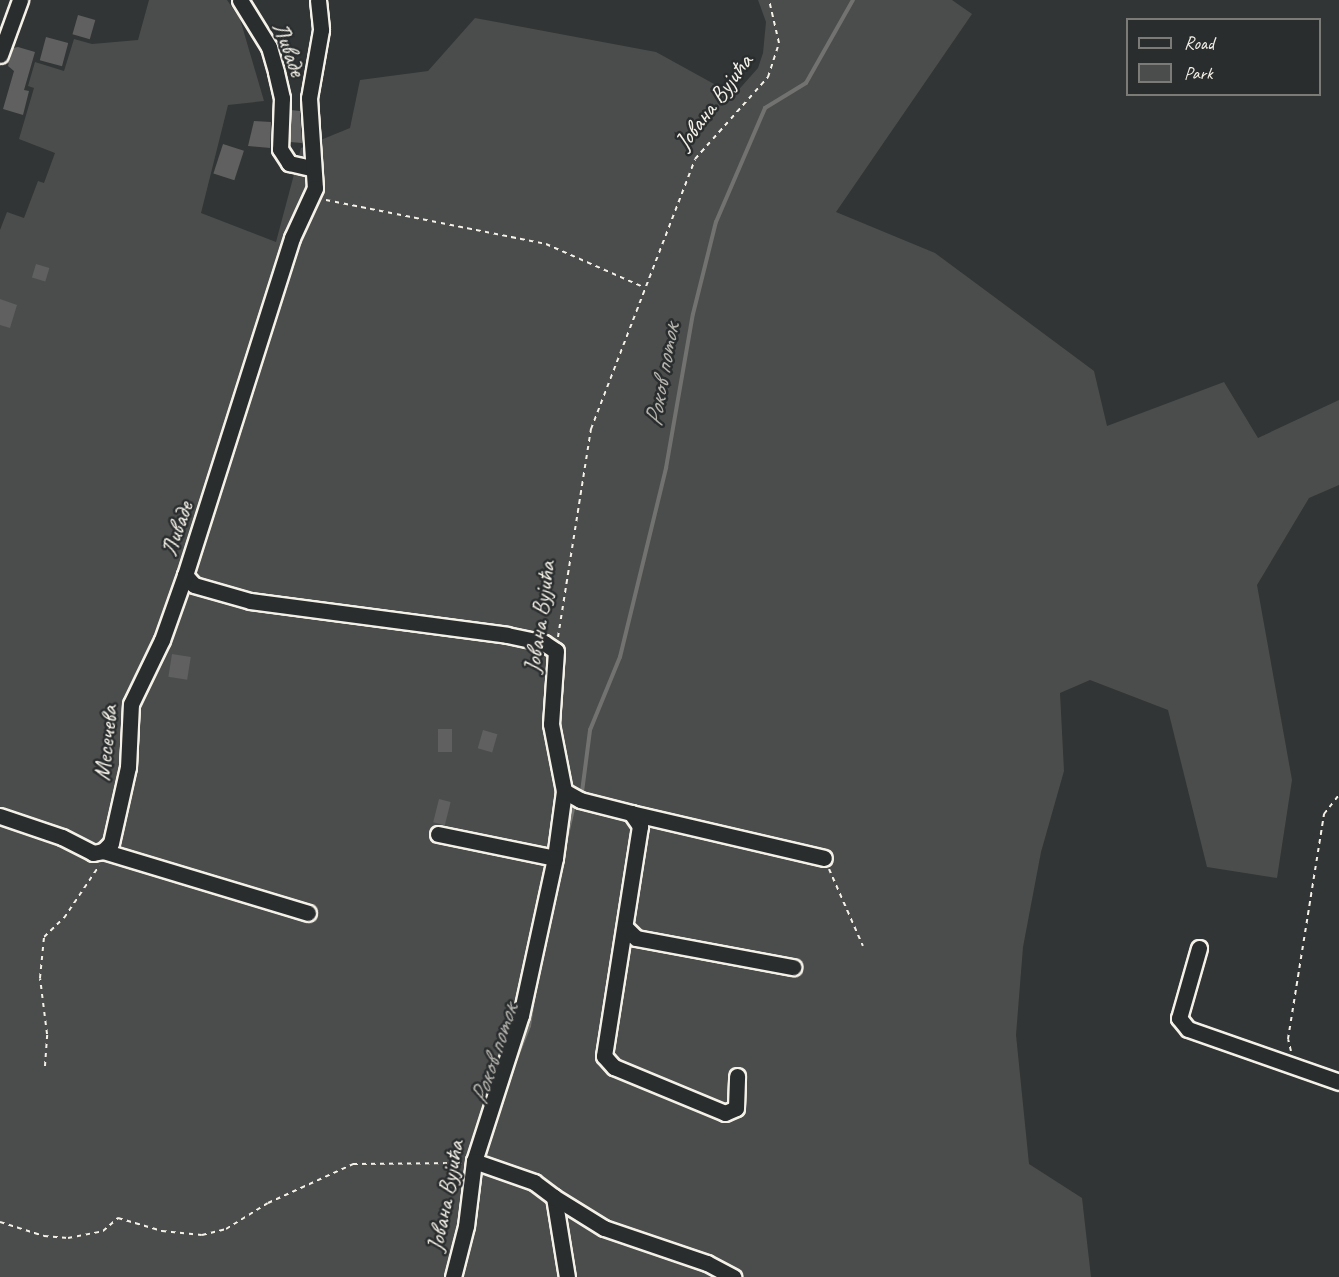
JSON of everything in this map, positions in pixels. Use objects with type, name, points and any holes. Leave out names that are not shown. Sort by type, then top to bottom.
[{"type":"street","points":[[2,47],[20,0]]},
{"type":"street","name":"Ливаде","points":[[240,0],[269,47],[276,72],[282,98],[280,149],[289,163],[311,168]]},
{"type":"street","name":"Ливаде","points":[[318,0],[321,30],[309,98],[313,140],[311,168],[315,188],[292,238],[185,575],[194,585],[250,601],[507,635],[544,643],[556,651]]},
{"type":"street","name":"Месечева","points":[[103,851],[111,843],[129,767],[131,704],[162,640],[185,575]]},
{"type":"street","name":"Јована Вујића","points":[[453,1277],[521,1015],[555,858],[564,791],[551,724],[556,651]]},
{"type":"street","points":[[564,791],[580,800],[824,858]]},
{"type":"street","points":[[631,813],[640,834],[626,928],[604,1047],[609,1062],[725,1113],[736,1108],[737,1076]]},
{"type":"street","points":[[0,816],[62,837],[93,853],[103,851],[308,913]]},
{"type":"street","points":[[438,834],[555,858]]},
{"type":"street","points":[[626,928],[636,938],[793,967]]},
{"type":"street","points":[[1199,948],[1179,1018],[1188,1029],[1300,1066],[1339,1082]]},
{"type":"street","points":[[481,1162],[534,1182],[604,1228],[707,1263],[733,1277]]},
{"type":"street","points":[[554,1197],[567,1277]]},
{"type":"path","name":"Јована Вујића","points":[[556,651],[591,429],[642,287],[695,159],[768,77],[779,43],[769,0]]},
{"type":"path","points":[[312,197],[546,244],[642,287]]},
{"type":"path","points":[[1300,1066],[1292,1055],[1288,1039],[1324,814],[1339,795]]},
{"type":"path","points":[[45,1066],[47,1034],[39,978],[44,937],[64,918],[99,866],[103,851]]},
{"type":"path","points":[[824,858],[862,946]]},
{"type":"path","points":[[0,1222],[44,1236],[68,1238],[103,1231],[118,1218],[162,1231],[202,1235],[226,1230],[268,1203],[353,1164],[481,1162]]},
{"type":"green space","points":[[149,0],[227,0],[240,19],[264,101],[228,105],[201,213],[276,242],[301,148],[350,128],[360,80],[428,71],[475,18],[656,52],[734,95],[758,68],[763,53],[766,22],[758,0],[952,0],[972,14],[836,212],[935,253],[1094,371],[1107,426],[1224,382],[1258,438],[1339,400],[1339,485],[1309,498],[1257,585],[1292,780],[1277,878],[1207,867],[1168,710],[1090,680],[1060,693],[1064,771],[1041,852],[1023,947],[1016,1035],[1029,1164],[1082,1198],[1091,1277],[0,1277],[0,230],[7,212],[24,218],[38,181],[44,183],[55,153],[19,139],[34,88],[28,86],[35,62],[64,71],[74,39],[92,44],[138,40]]},
{"type":"building","points":[[78,15],[95,20],[90,39],[72,34]]},
{"type":"building","points":[[46,37],[68,43],[62,66],[40,60]]},
{"type":"building","points":[[18,47],[35,52],[24,90],[29,91],[23,115],[3,109],[14,71],[8,66],[13,48]]},
{"type":"building","points":[[291,110],[300,111],[302,143],[290,142]]},
{"type":"building","points":[[254,121],[271,122],[270,148],[248,146]]},
{"type":"building","points":[[223,144],[244,151],[234,180],[213,173]]},
{"type":"building","points":[[36,264],[49,268],[45,281],[32,277]]},
{"type":"building","points":[[0,299],[17,305],[10,328],[0,325]]},
{"type":"building","points":[[172,654],[191,657],[187,680],[168,677]]},
{"type":"building","points":[[438,729],[452,729],[452,752],[438,752]]},
{"type":"building","points":[[483,730],[497,734],[492,752],[478,748]]},
{"type":"building","points":[[439,799],[451,802],[445,825],[433,822]]},
{"type":"waterway","name":"Роков поток","points":[[582,792],[590,730],[620,657],[666,468],[693,314],[716,222],[765,108],[806,83],[853,0]]},
{"type":"waterway","name":"Роков поток","points":[[563,852],[573,809]]},
{"type":"waterway","name":"Роков поток","points":[[509,1076],[529,1026],[536,980]]},
{"type":"waterway","name":"Роков поток","points":[[484,1159],[488,1140]]}]
